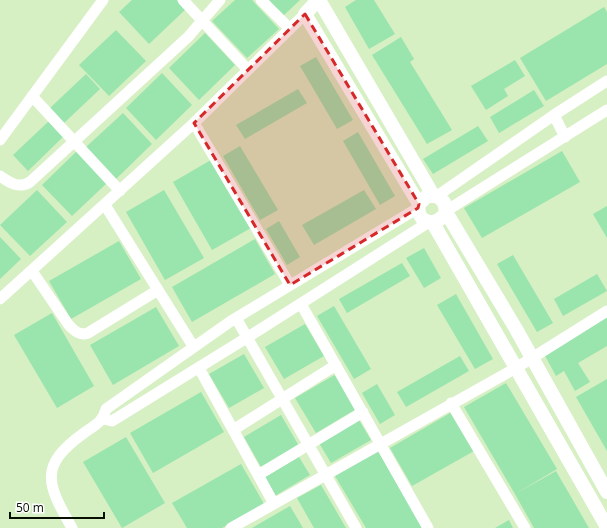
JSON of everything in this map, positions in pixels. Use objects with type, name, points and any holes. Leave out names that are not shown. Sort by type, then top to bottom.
[{"type":"street","points":[[0,140],[103,0]]},
{"type":"street","points":[[183,0],[248,70]]},
{"type":"street","points":[[0,176],[14,185],[26,184],[188,37],[220,0]]},
{"type":"street","points":[[261,0],[290,29]]},
{"type":"street","points":[[0,299],[194,123],[319,0],[435,195],[444,202],[446,212],[531,357],[607,492]]},
{"type":"street","points":[[305,14],[418,206],[421,217],[431,222],[607,527]]},
{"type":"street","points":[[72,528],[54,495],[50,482],[51,469],[57,458],[67,447],[103,419],[106,409],[193,346],[418,206],[422,199],[435,195],[607,81]]},
{"type":"street","points":[[32,96],[120,191]]},
{"type":"street","points":[[103,419],[112,421],[431,222],[443,218],[446,212],[607,110]]},
{"type":"street","points":[[554,115],[565,137]]},
{"type":"street","points":[[194,123],[290,285]]},
{"type":"street","points":[[105,205],[193,346]]},
{"type":"street","points":[[32,271],[68,324],[73,330],[82,334],[88,333],[158,290]]},
{"type":"street","points":[[301,304],[428,528]]},
{"type":"street","points":[[231,528],[324,474],[516,368],[531,357],[607,311]]},
{"type":"street","points":[[236,318],[356,528]]},
{"type":"street","points":[[233,430],[336,365]]},
{"type":"street","points":[[198,368],[274,504]]},
{"type":"street","points":[[451,403],[525,528]]},
{"type":"street","points":[[258,475],[363,412]]},
{"type":"highlighted area","points":[[305,14],[419,204],[418,208],[290,285],[194,123]]},
{"type":"building","points":[[132,0],[177,0],[186,9],[149,44],[119,12]]},
{"type":"building","points":[[235,0],[252,0],[279,29],[247,58],[212,21]]},
{"type":"building","points":[[269,0],[300,0],[283,16]]},
{"type":"building","points":[[356,0],[374,0],[395,34],[369,49],[345,7]]},
{"type":"building","points":[[604,7],[607,12],[607,64],[546,101],[520,58]]},
{"type":"building","points":[[116,30],[146,61],[109,96],[79,65]]},
{"type":"building","points":[[205,33],[235,65],[199,100],[169,68]]},
{"type":"building","points":[[401,37],[414,59],[410,62],[452,130],[427,144],[372,55]]},
{"type":"building","points":[[316,57],[353,120],[337,129],[300,66]]},
{"type":"building","points":[[515,60],[525,76],[504,89],[508,96],[486,110],[471,86]]},
{"type":"building","points":[[162,73],[192,105],[156,140],[126,108]]},
{"type":"building","points":[[86,74],[100,89],[64,123],[50,108]]},
{"type":"building","points":[[298,89],[307,103],[245,139],[236,125]]},
{"type":"building","points":[[534,90],[544,106],[499,133],[490,117]]},
{"type":"building","points":[[123,113],[152,144],[116,179],[86,147]]},
{"type":"building","points":[[49,121],[64,136],[28,171],[13,155]]},
{"type":"building","points":[[478,126],[488,141],[433,174],[423,159]]},
{"type":"building","points":[[358,132],[395,196],[380,205],[343,141]]},
{"type":"building","points":[[240,146],[278,210],[260,220],[223,156]]},
{"type":"building","points":[[78,150],[108,182],[72,216],[42,185]]},
{"type":"building","points":[[562,151],[580,182],[482,238],[464,208]]},
{"type":"building","points":[[211,160],[251,228],[212,250],[173,182]]},
{"type":"building","points":[[37,190],[67,222],[30,256],[0,225]]},
{"type":"building","points":[[164,190],[204,258],[165,280],[126,212]]},
{"type":"building","points":[[364,190],[376,209],[314,245],[302,225]]},
{"type":"building","points":[[607,206],[607,238],[593,214]]},
{"type":"building","points":[[279,221],[300,257],[287,265],[266,229]]},
{"type":"building","points":[[0,237],[21,259],[0,279]]},
{"type":"building","points":[[255,239],[275,274],[192,322],[172,287]]},
{"type":"building","points":[[119,241],[141,279],[71,319],[49,281]]},
{"type":"building","points":[[424,248],[441,278],[424,288],[406,258]]},
{"type":"building","points":[[513,255],[553,323],[537,332],[497,264]]},
{"type":"building","points":[[402,263],[410,276],[347,313],[339,299]]},
{"type":"building","points":[[597,274],[607,291],[563,316],[554,299]]},
{"type":"building","points":[[456,294],[493,359],[475,369],[437,305]]},
{"type":"building","points":[[334,306],[371,369],[354,379],[317,316]]},
{"type":"building","points":[[156,307],[179,346],[113,385],[90,345]]},
{"type":"building","points":[[52,313],[94,386],[57,408],[14,335]]},
{"type":"building","points":[[607,317],[607,346],[578,363],[590,382],[575,391],[564,371],[556,376],[544,354]]},
{"type":"building","points":[[305,324],[324,356],[284,379],[265,347]]},
{"type":"building","points":[[244,354],[264,388],[229,408],[209,374]]},
{"type":"building","points":[[460,356],[469,371],[406,407],[397,392]]},
{"type":"building","points":[[338,373],[358,408],[316,433],[295,398]]},
{"type":"building","points":[[607,379],[607,451],[576,397]]},
{"type":"building","points":[[506,383],[557,469],[515,494],[464,407]]},
{"type":"building","points":[[377,384],[395,415],[380,424],[362,393]]},
{"type":"building","points":[[201,392],[224,432],[153,473],[130,433]]},
{"type":"building","points":[[452,412],[474,451],[412,486],[390,448]]},
{"type":"building","points":[[281,415],[299,446],[261,467],[244,437]]},
{"type":"building","points":[[359,420],[371,440],[331,463],[319,443]]},
{"type":"building","points":[[126,437],[165,503],[122,528],[83,462]]},
{"type":"building","points":[[378,451],[423,528],[366,528],[335,476]]},
{"type":"building","points":[[299,457],[310,475],[273,497],[263,478]]},
{"type":"building","points":[[241,464],[264,504],[222,528],[187,528],[172,503]]},
{"type":"building","points":[[556,471],[589,528],[534,528],[515,494]]},
{"type":"building","points":[[321,485],[346,528],[314,528],[297,498]]},
{"type":"building","points":[[290,506],[303,528],[252,528]]},
{"type":"building","points":[[509,520],[513,528],[495,528]]}]
